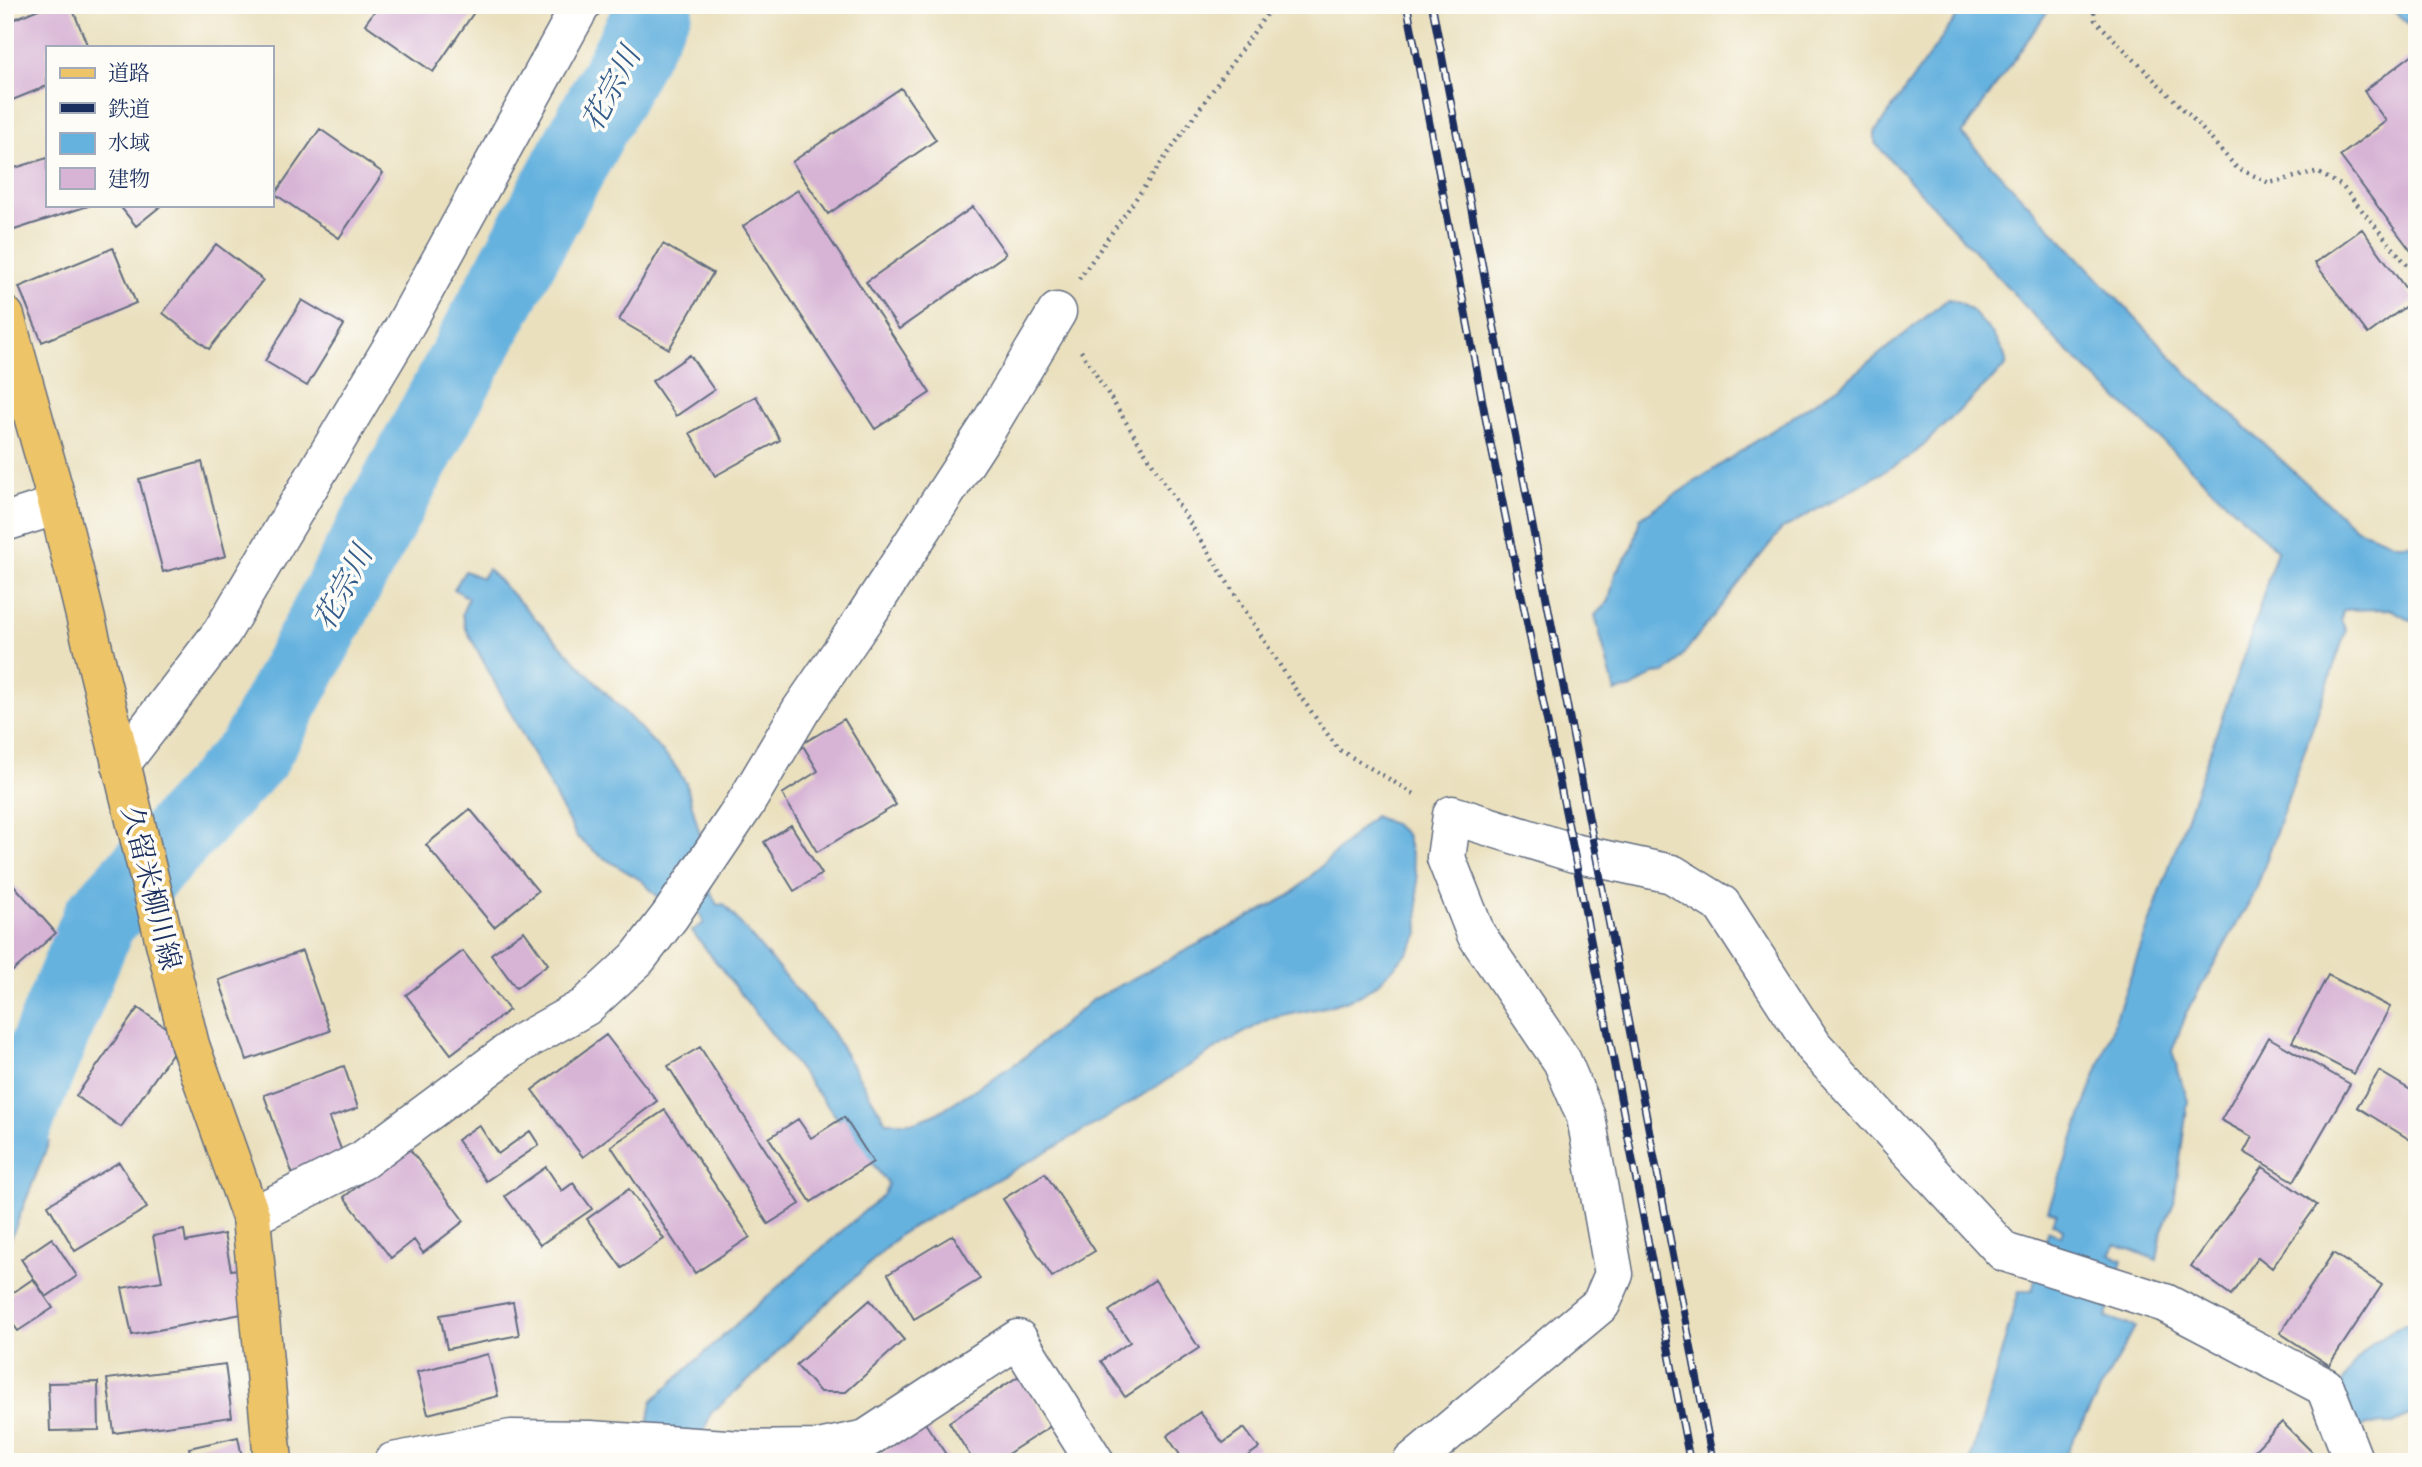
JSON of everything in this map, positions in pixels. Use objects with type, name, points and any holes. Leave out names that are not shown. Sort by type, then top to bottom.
[{"type":"main road","name":"久留米柳川線","points":[[5,316],[58,505],[190,1045],[251,1217],[273,1462]]},
{"type":"street","points":[[121,764],[222,632],[404,327],[581,5]]},
{"type":"street","points":[[251,1217],[363,1160],[521,1043],[584,1007],[637,959],[670,916],[744,806],[801,710],[987,429],[1056,312]]},
{"type":"street","points":[[5,523],[58,505]]},
{"type":"street","points":[[1412,1462],[1601,1304],[1614,1273],[1586,1117],[1562,1061],[1476,934],[1446,858],[1451,815],[1574,853],[1672,874],[1722,905],[1814,1047],[2004,1252],[2165,1303],[2325,1387],[2354,1462]]},
{"type":"street","points":[[393,1462],[511,1439],[590,1440],[742,1450],[818,1449],[866,1439],[1018,1339],[1095,1462]]},
{"type":"path","points":[[1273,5],[1056,312],[1293,686],[1338,749],[1451,815]]},
{"type":"path","points":[[2093,5],[2095,20],[2196,122],[2236,167],[2269,183],[2317,172],[2342,186],[2417,277]]},
{"type":"water","points":[[1965,5],[2052,5],[1962,134],[2187,373],[2355,528],[2396,544],[2417,544],[2417,623],[2390,609],[2343,610],[2341,620],[2346,631],[2256,890],[2188,1010],[2172,1051],[2188,1101],[2174,1203],[2162,1230],[2157,1260],[2116,1244],[2110,1255],[2122,1260],[2106,1317],[2135,1327],[2061,1462],[1970,1462],[2019,1291],[2032,1291],[2048,1231],[2061,1236],[2063,1229],[2052,1223],[2057,1213],[2048,1210],[2251,635],[2277,550],[2059,343],[1875,143],[1875,132]]},
{"type":"water","points":[[2386,5],[2417,5],[2417,31]]},
{"type":"water","points":[[1948,299],[1962,304],[1984,324],[2003,351],[2006,366],[1913,455],[1781,530],[1674,666],[1665,673],[1654,674],[1632,688],[1615,692],[1595,615],[1609,601],[1615,574],[1633,547],[1640,518],[1841,385]]},
{"type":"water","points":[[488,569],[673,763],[686,783],[711,875],[709,888],[717,905],[724,904],[832,1032],[886,1122],[914,1122],[934,1115],[1021,1060],[1092,1000],[1291,895],[1374,816],[1393,824],[1406,834],[1417,878],[1419,934],[1408,952],[1380,982],[1361,995],[1330,1006],[1269,1019],[1227,1042],[1106,1118],[902,1233],[788,1340],[757,1373],[711,1413],[692,1462],[642,1462],[652,1401],[884,1194],[888,1184],[692,931],[704,923],[686,898],[671,910],[642,881],[599,855],[577,837],[465,627],[462,614],[468,598],[454,589],[465,571],[482,578]]},
{"type":"water","points":[[5,1117],[49,1142],[11,1238],[5,1244]]},
{"type":"water","points":[[2417,1318],[2417,1412],[2393,1424],[2365,1425],[2359,1429],[2337,1393],[2360,1355],[2378,1339]]},
{"type":"building","points":[[48,5],[71,5],[88,46],[46,46],[46,86],[5,103],[5,23]]},
{"type":"building","points":[[379,5],[479,5],[433,72],[365,24]]},
{"type":"building","points":[[2417,51],[2417,259],[2340,156],[2386,121],[2364,91]]},
{"type":"building","points":[[901,88],[936,140],[828,214],[792,162]]},
{"type":"building","points":[[320,129],[383,173],[339,238],[275,194]]},
{"type":"building","points":[[46,158],[46,206],[88,206],[5,233],[5,171]]},
{"type":"building","points":[[798,190],[930,393],[875,429],[743,226]]},
{"type":"building","points":[[120,206],[161,206],[136,226]]},
{"type":"building","points":[[973,207],[1006,254],[899,329],[866,282]]},
{"type":"building","points":[[2362,229],[2414,300],[2368,334],[2315,263]]},
{"type":"building","points":[[216,244],[263,280],[209,349],[163,313]]},
{"type":"building","points":[[663,244],[713,273],[669,349],[619,320]]},
{"type":"building","points":[[113,248],[136,303],[42,342],[19,287]]},
{"type":"building","points":[[302,300],[344,325],[307,386],[265,361]]},
{"type":"building","points":[[690,355],[714,390],[676,416],[652,381]]},
{"type":"building","points":[[756,396],[780,440],[715,476],[690,433]]},
{"type":"building","points":[[202,462],[226,556],[163,572],[139,479]]},
{"type":"building","points":[[844,719],[896,805],[817,852],[782,794],[818,771],[802,744]]},
{"type":"building","points":[[470,809],[538,891],[494,927],[426,845]]},
{"type":"building","points":[[791,825],[822,874],[794,891],[764,842]]},
{"type":"building","points":[[5,875],[56,933],[5,978]]},
{"type":"building","points":[[524,931],[548,964],[516,988],[491,954]]},
{"type":"building","points":[[302,951],[330,1031],[247,1060],[219,980]]},
{"type":"building","points":[[463,951],[509,1010],[451,1054],[406,995]]},
{"type":"building","points":[[2328,975],[2390,1007],[2354,1074],[2292,1042]]},
{"type":"building","points":[[138,1008],[182,1039],[121,1127],[76,1096]]},
{"type":"building","points":[[606,1035],[657,1101],[583,1157],[532,1090]]},
{"type":"building","points":[[2268,1037],[2350,1084],[2294,1181],[2244,1152],[2252,1137],[2221,1120]]},
{"type":"building","points":[[700,1047],[800,1204],[768,1224],[668,1066]]},
{"type":"building","points":[[344,1066],[358,1108],[329,1118],[344,1157],[293,1175],[264,1095]]},
{"type":"building","points":[[2379,1071],[2417,1094],[2417,1144],[2357,1107]]},
{"type":"building","points":[[665,1110],[750,1237],[695,1273],[611,1146]]},
{"type":"building","points":[[844,1117],[873,1162],[811,1202],[769,1138],[798,1119],[811,1138]]},
{"type":"building","points":[[479,1125],[498,1154],[530,1131],[539,1145],[486,1181],[457,1140]]},
{"type":"building","points":[[408,1147],[464,1221],[423,1253],[414,1240],[391,1258],[344,1197]]},
{"type":"building","points":[[119,1162],[147,1208],[75,1251],[48,1205]]},
{"type":"building","points":[[546,1167],[562,1191],[573,1183],[592,1209],[540,1245],[505,1196]]},
{"type":"building","points":[[2263,1167],[2317,1205],[2272,1268],[2258,1257],[2231,1295],[2191,1266]]},
{"type":"building","points":[[1045,1173],[1095,1251],[1052,1277],[1003,1199]]},
{"type":"building","points":[[629,1189],[664,1239],[622,1268],[587,1219]]},
{"type":"building","points":[[184,1230],[186,1242],[224,1234],[231,1270],[243,1268],[252,1312],[132,1335],[122,1288],[162,1281],[153,1236]]},
{"type":"building","points":[[953,1235],[980,1279],[914,1319],[888,1274]]},
{"type":"building","points":[[52,1238],[77,1276],[46,1297],[21,1259]]},
{"type":"building","points":[[2333,1253],[2382,1285],[2329,1365],[2280,1333]]},
{"type":"building","points":[[33,1279],[53,1308],[18,1331],[5,1313],[5,1298]]},
{"type":"building","points":[[1155,1280],[1199,1348],[1125,1397],[1101,1361],[1130,1342],[1109,1311]]},
{"type":"building","points":[[870,1300],[904,1340],[846,1392],[820,1392],[796,1365]]},
{"type":"building","points":[[513,1302],[519,1335],[447,1349],[440,1315]]},
{"type":"building","points":[[488,1354],[498,1396],[428,1414],[417,1372]]},
{"type":"building","points":[[225,1364],[232,1417],[114,1433],[107,1379]]},
{"type":"building","points":[[1019,1376],[1051,1426],[995,1462],[974,1462],[949,1422]]},
{"type":"building","points":[[98,1382],[99,1430],[50,1431],[48,1383]]},
{"type":"building","points":[[1200,1412],[1223,1443],[1244,1428],[1259,1448],[1239,1462],[1185,1462],[1167,1436]]},
{"type":"building","points":[[2282,1422],[2322,1462],[2243,1462]]},
{"type":"building","points":[[925,1423],[951,1462],[876,1462],[873,1458]]},
{"type":"building","points":[[238,1437],[243,1462],[192,1462],[189,1448]]},
{"type":"building","points":[[173,1455],[175,1462],[147,1462],[147,1461]]},
{"type":"waterway","name":"花宗川","points":[[5,1148],[99,920],[254,753],[656,5]]},
{"type":"railway","points":[[1407,5],[1488,431],[1574,853],[1690,1462]]},
{"type":"railway","points":[[1432,5],[1713,1462]]}]
